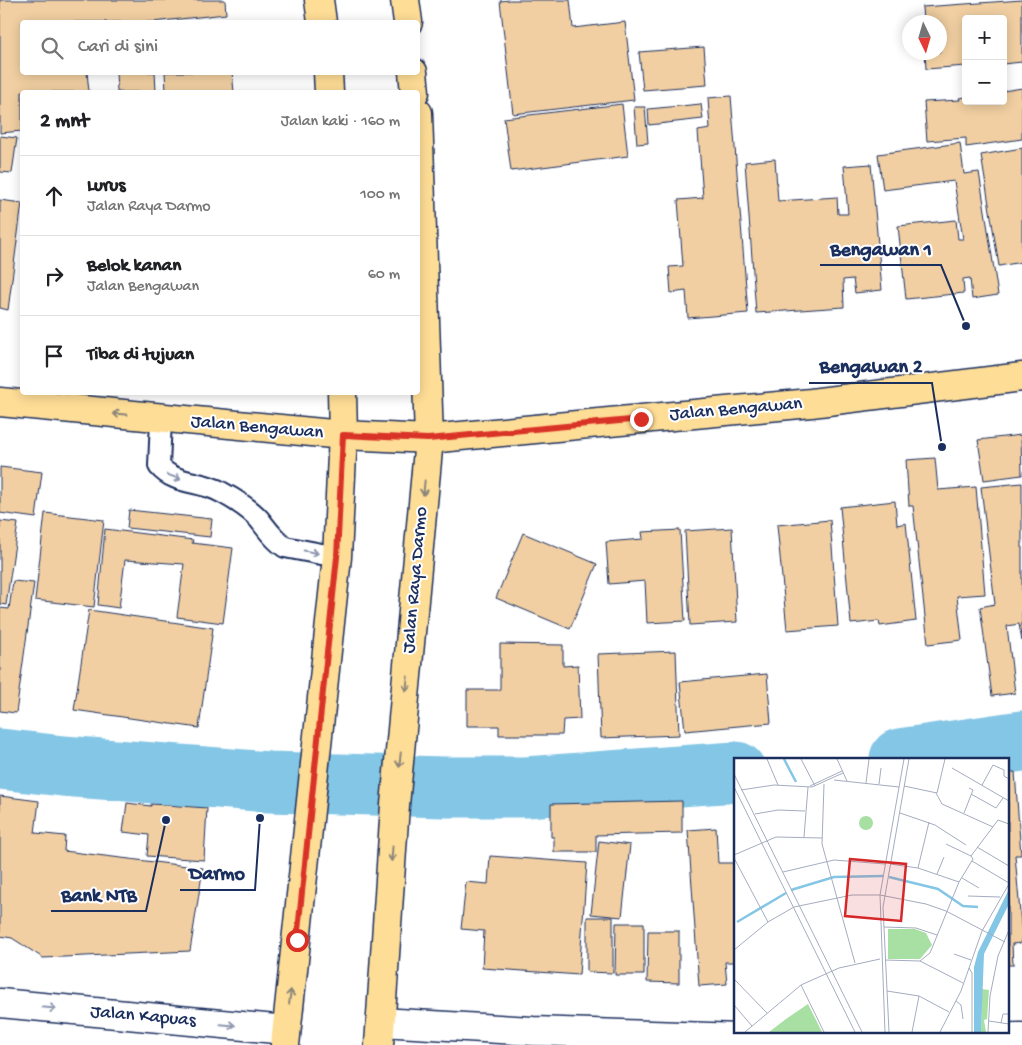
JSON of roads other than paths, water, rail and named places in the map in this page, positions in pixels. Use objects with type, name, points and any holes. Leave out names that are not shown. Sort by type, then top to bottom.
[{"type":"main road","points":[[319,0],[322,20]]},
{"type":"main road","points":[[405,0],[408,20]]},
{"type":"main road","points":[[328,75],[330,90]]},
{"type":"main road","points":[[413,75],[415,90]]},
{"type":"main road","name":"Jalan Raya Darmo","points":[[380,1034],[395,805],[428,439],[420,179]]},
{"type":"main road","name":"Jalan Bengawan","points":[[0,402],[161,419],[343,435],[428,439],[811,403],[942,389],[1022,377]]},
{"type":"main road","points":[[285,1038],[314,786],[337,557],[343,435],[342,395]]},
{"type":"street","name":"Jalan Kapuas","points":[[0,1003],[285,1038]]},
{"type":"street","points":[[380,1034],[532,1032],[830,1041],[1022,1037]]},
{"type":"lane","points":[[161,419],[159,466],[166,474],[174,478],[208,485],[221,492],[258,518],[278,543],[285,547],[337,557]]},
{"type":"waterway","points":[[907,758],[1022,741]]},
{"type":"waterway","points":[[0,759],[63,766],[269,782],[444,787],[526,787],[734,772]]},
{"type":"place","name":"Bengawan 1","points":[[966,326]]},
{"type":"place","name":"Bengawan 2","points":[[942,447]]},
{"type":"place","name":"Darmo","points":[[260,818]]},
{"type":"place","name":"Bank NTB","points":[[166,820]]}]
